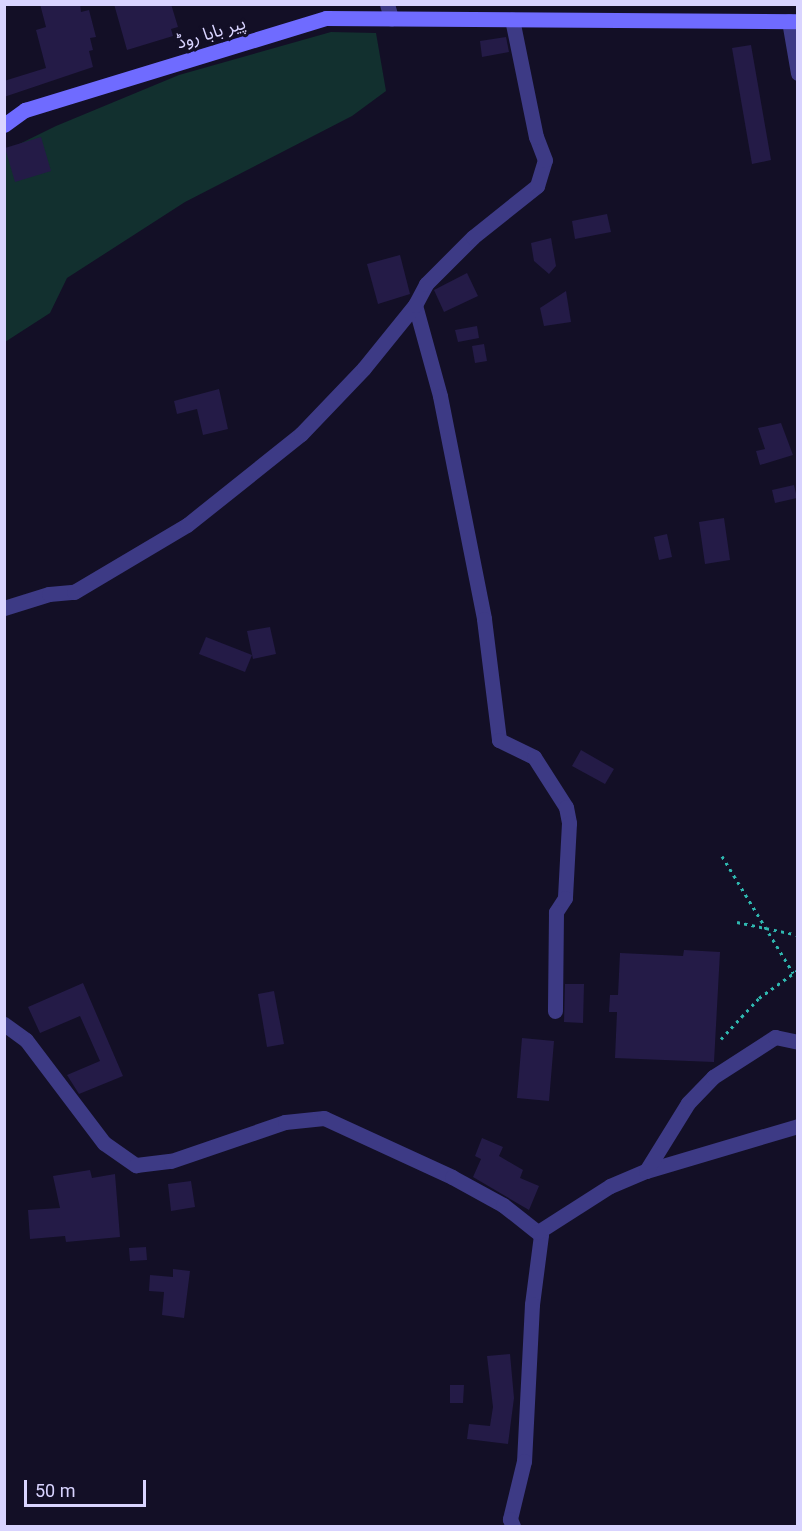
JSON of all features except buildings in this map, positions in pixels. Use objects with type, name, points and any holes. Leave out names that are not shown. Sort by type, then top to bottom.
[{"type":"main road","name":"پیر بابا روڈ","points":[[4,125],[25,110],[326,18],[389,11],[512,19],[793,21]]},
{"type":"street","points":[[4,608],[49,594],[74,592],[187,525],[301,435],[364,368],[415,304],[426,284],[473,237],[537,186],[545,160],[536,137],[512,19]]},
{"type":"street","points":[[793,21],[798,73]]},
{"type":"street","points":[[415,304],[440,396],[461,518],[484,619],[499,740],[534,757],[566,807],[569,823],[565,898],[556,912],[555,1011]]},
{"type":"street","points":[[4,1024],[26,1040],[104,1143],[136,1165],[171,1161],[285,1122],[324,1118],[452,1177],[503,1205],[538,1232],[541,1235],[540,1261],[532,1304],[524,1461],[508,1524]]},
{"type":"street","points":[[646,1171],[688,1103],[713,1077],[775,1037],[798,1042]]},
{"type":"street","points":[[538,1232],[610,1186],[646,1171],[798,1126]]},
{"type":"path","points":[[722,856],[793,973]]},
{"type":"path","points":[[737,922],[798,935]]},
{"type":"path","points":[[721,1039],[759,998],[798,970]]},
{"type":"green space","points":[[331,32],[376,33],[386,91],[352,116],[185,202],[67,278],[50,313],[5,342],[5,151],[56,126],[179,75]]}]
